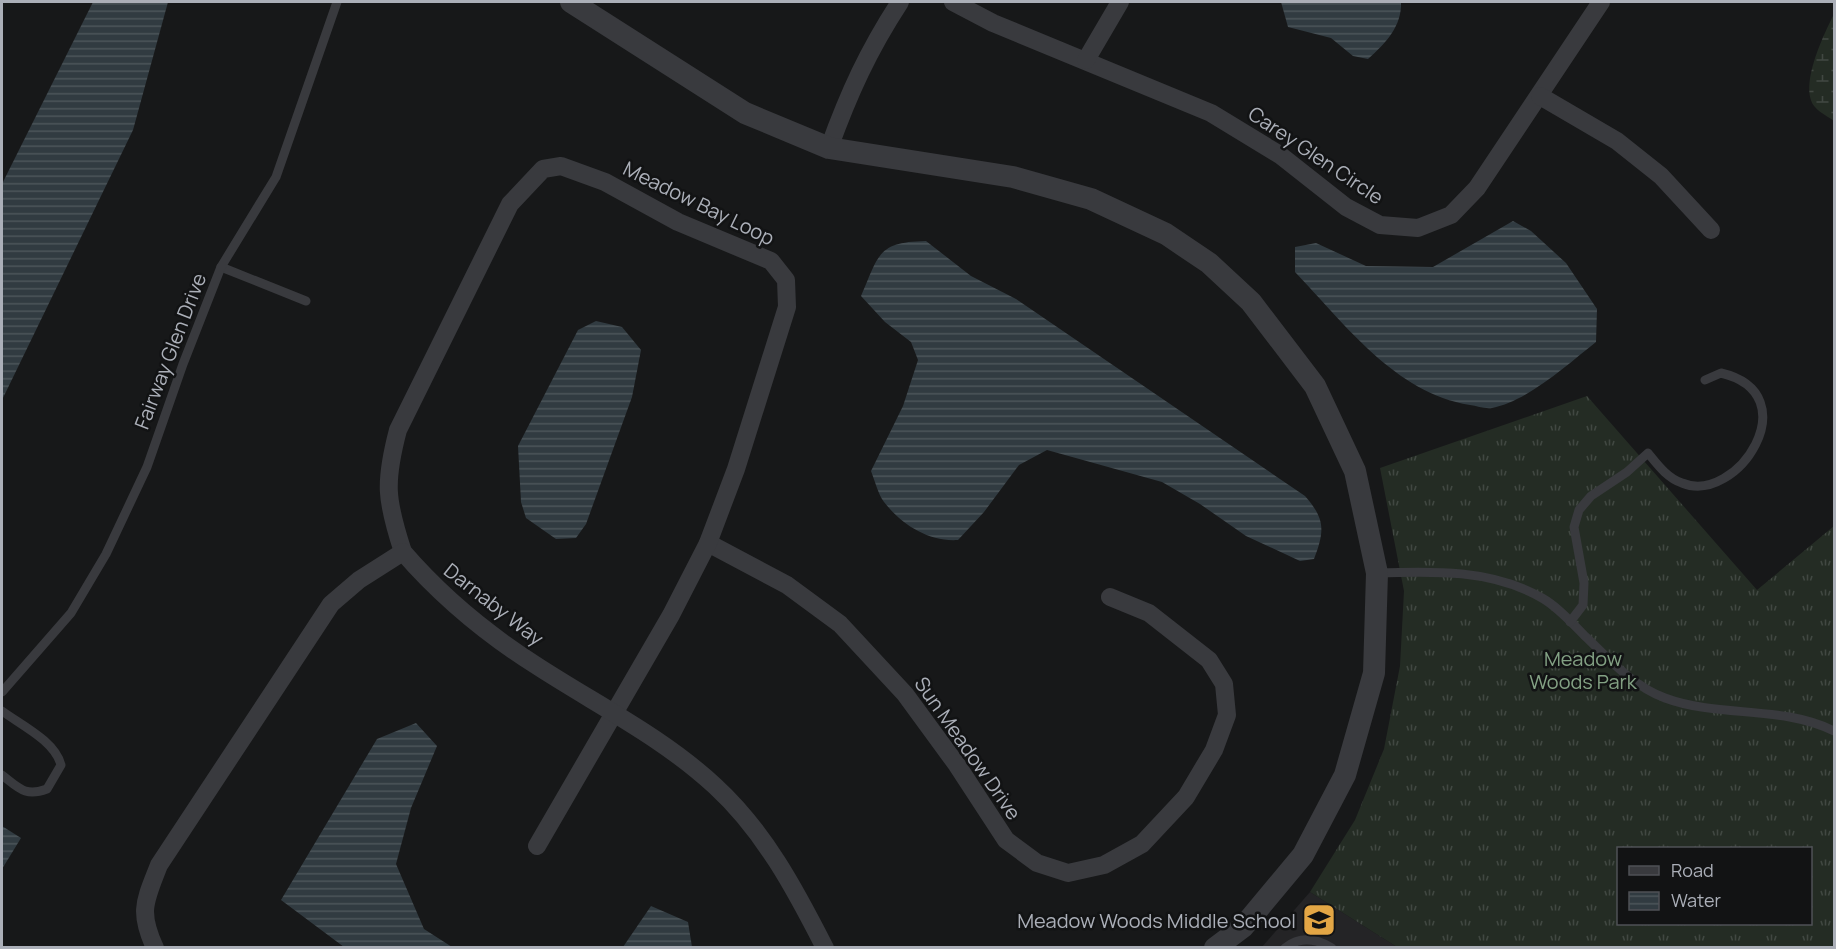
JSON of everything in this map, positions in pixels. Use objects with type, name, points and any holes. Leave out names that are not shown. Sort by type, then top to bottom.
[{"type":"street","points":[[571,2],[746,113],[829,148],[1013,177],[1091,199],[1166,234],[1209,263],[1251,302],[1315,386],[1355,471],[1377,573],[1374,673],[1345,775],[1303,855],[1243,927],[1215,948]]},
{"type":"street","points":[[829,148],[852,85],[876,38],[900,2]]},
{"type":"street","name":"Carey Glen Circle","points":[[954,2],[993,23],[1211,113],[1280,155],[1346,207],[1380,225],[1418,228],[1451,215],[1477,188],[1601,2]]},
{"type":"street","points":[[1086,60],[1120,2]]},
{"type":"street","points":[[1540,96],[1617,141],[1660,176],[1711,230]]},
{"type":"street","name":"Meadow Bay Loop","points":[[403,552],[390,510],[388,469],[398,430],[510,204],[543,169],[561,166],[604,182],[678,222],[771,261],[786,280],[787,308],[736,469],[708,543],[615,713],[537,846]]},
{"type":"street","name":"Sun Meadow Drive","points":[[708,543],[787,585],[840,624],[905,694],[957,765],[1006,840],[1037,863],[1068,873],[1104,865],[1142,844],[1186,797],[1214,750],[1227,714],[1224,684],[1209,660],[1149,613],[1110,597]]},
{"type":"street","points":[[155,948],[144,925],[146,899],[159,865],[331,604],[359,580],[403,552]]},
{"type":"street","name":"Darnaby Way","points":[[403,552],[433,587],[479,626],[534,664],[647,732],[698,772],[745,817],[791,880],[825,948]]},
{"type":"lane","name":"Fairway Glen Drive","points":[[2,692],[71,613],[106,554],[147,467],[183,364],[221,267],[276,177],[337,2]]},
{"type":"lane","points":[[221,267],[306,302]]},
{"type":"lane","points":[[1570,622],[1583,605],[1584,583],[1574,527],[1579,510],[1591,496],[1627,472],[1648,453],[1662,470],[1680,483],[1693,487],[1726,477],[1755,447],[1762,434],[1764,418],[1760,401],[1748,384],[1736,377],[1721,373],[1705,380]]},
{"type":"lane","points":[[1377,573],[1440,570],[1491,578],[1542,598],[1625,674],[1664,698],[1716,708],[1766,713],[1820,724],[1834,731]]},
{"type":"lane","points":[[2,711],[51,747],[59,757],[61,765],[47,789],[34,794],[22,790],[2,775]]},
{"type":"lane","points":[[1286,948],[1290,944],[1315,940],[1332,948]]},
{"type":"shaded area","name":"Meadow Woods Middle School","points":[[1310,892],[1397,947],[1261,948]]},
{"type":"green space","points":[[1834,14],[1834,121],[1815,107],[1809,87],[1814,60]]},
{"type":"green space","name":"Meadow Woods Park","points":[[1587,396],[1757,590],[1834,526],[1834,947],[1397,947],[1310,892],[1355,820],[1384,749],[1400,666],[1404,591],[1380,468]]},
{"type":"water","points":[[93,2],[168,2],[133,130],[2,400],[2,184]]},
{"type":"water","points":[[1281,2],[1401,2],[1401,11],[1392,34],[1368,59],[1353,56],[1331,38],[1288,27]]},
{"type":"water","points":[[1513,221],[1531,231],[1566,263],[1597,309],[1596,342],[1533,390],[1520,398],[1492,408],[1443,398],[1395,371],[1373,354],[1295,272],[1295,247],[1316,243],[1366,266],[1433,267]]},
{"type":"water","points":[[926,241],[971,276],[1016,299],[1305,496],[1320,518],[1321,525],[1320,540],[1314,559],[1300,561],[1246,536],[1200,504],[1162,482],[1047,450],[1019,465],[984,512],[958,540],[927,535],[899,518],[882,499],[871,471],[903,406],[918,360],[911,342],[885,322],[861,296],[877,261],[889,248],[898,244]]},
{"type":"water","points":[[596,321],[622,327],[641,350],[632,397],[586,524],[576,538],[556,539],[526,518],[521,502],[518,446],[578,330]]},
{"type":"water","points":[[416,723],[437,746],[411,808],[396,864],[424,929],[452,947],[344,947],[281,900],[377,739]]},
{"type":"water","points":[[2,826],[21,838],[2,869]]},
{"type":"water","points":[[651,906],[688,922],[692,947],[623,947]]},
{"type":"place","name":"Meadow Woods Middle School","points":[[1319,920]]}]
